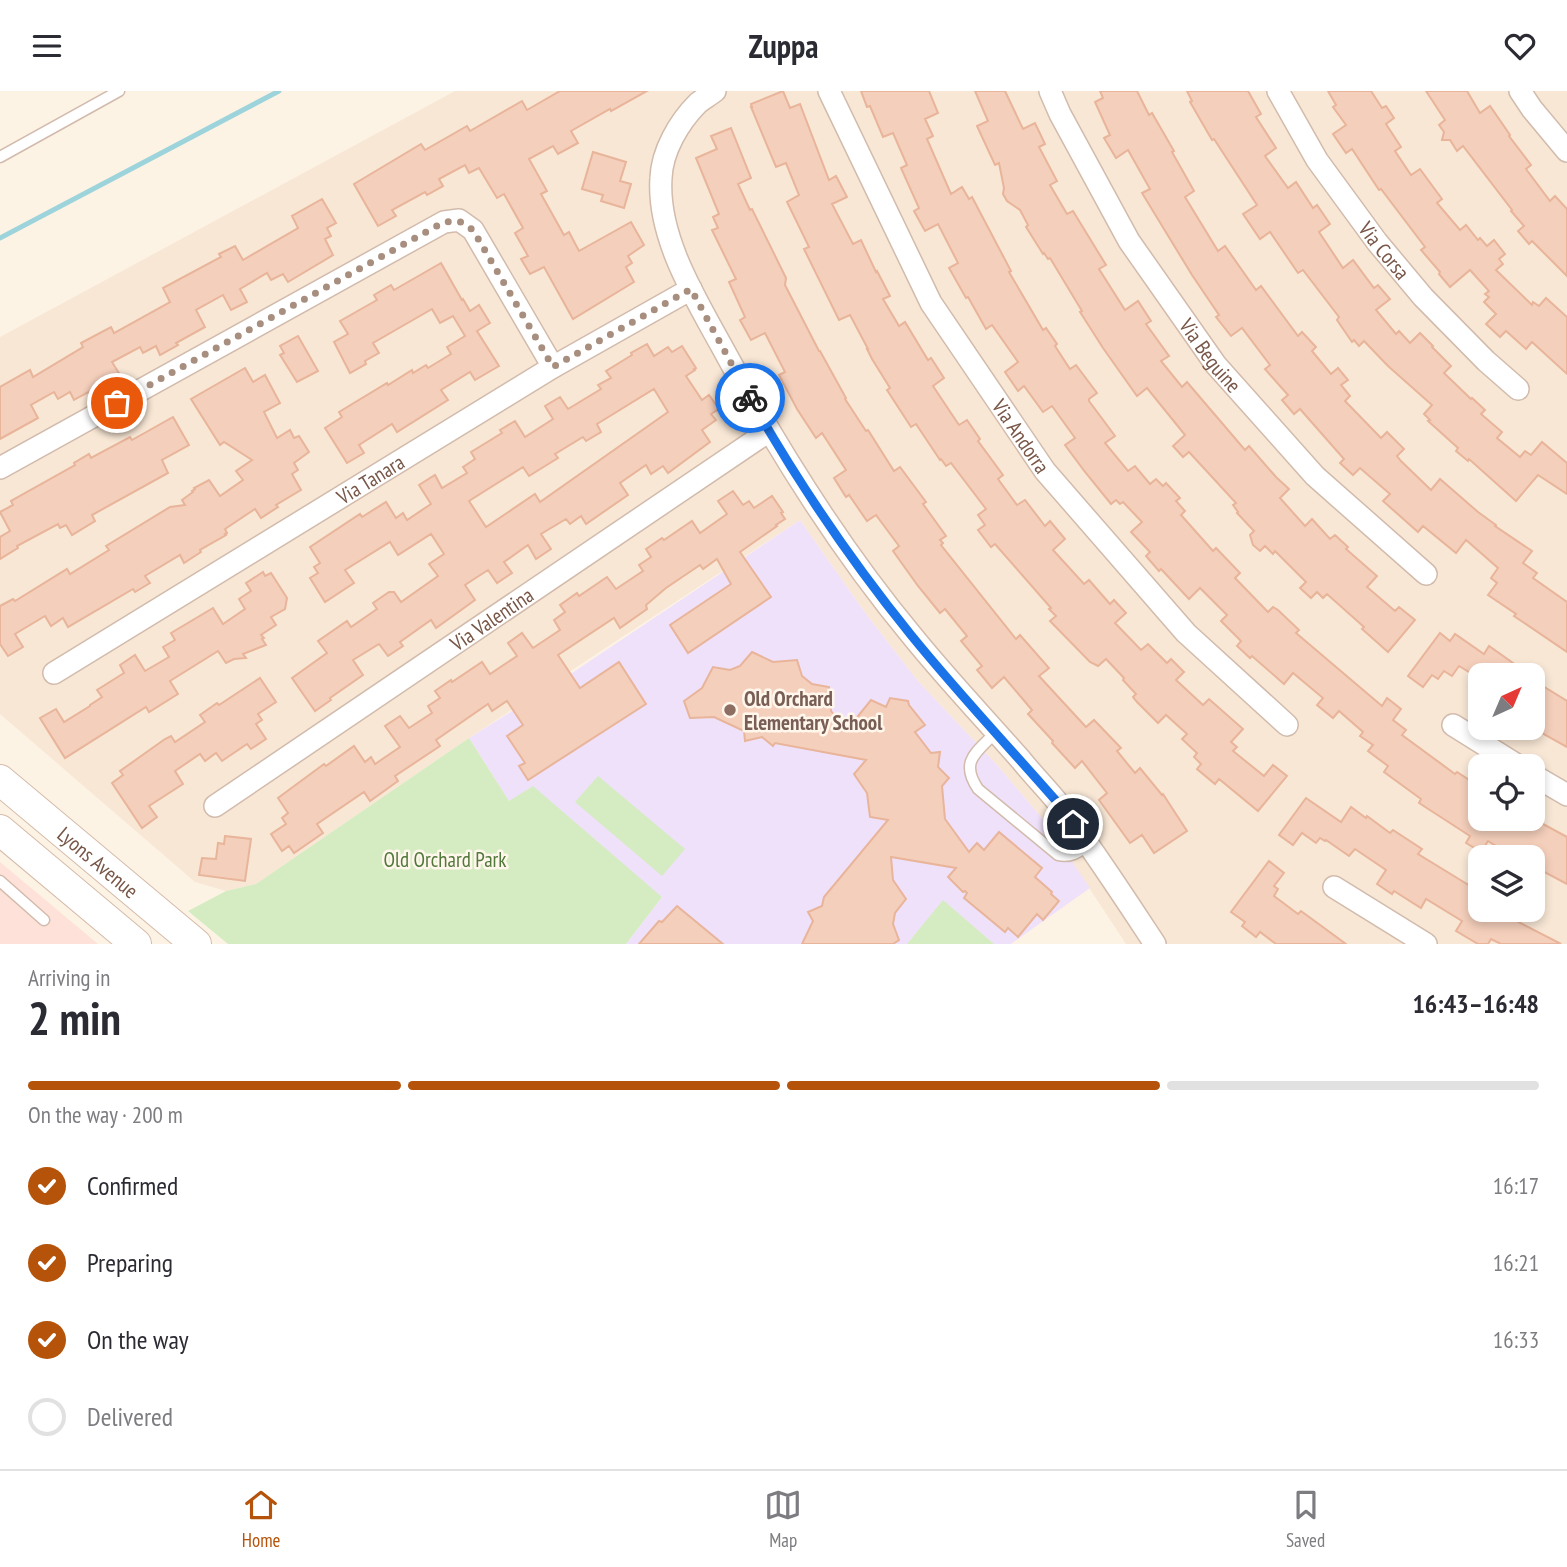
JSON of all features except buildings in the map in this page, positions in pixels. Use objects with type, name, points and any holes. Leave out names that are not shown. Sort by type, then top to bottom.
[{"type":"main road","name":"Lyons Avenue","points":[[0,780],[196,944]]},
{"type":"main road","name":"Lyons Avenue","points":[[0,830],[136,944]]},
{"type":"street","points":[[715,91],[699,103],[677,129],[661,176],[662,209],[668,235],[691,289],[769,431],[823,516],[913,637],[1058,803],[1155,944]]},
{"type":"street","name":"Via Andorra","points":[[829,91],[930,303],[1045,471],[1186,633],[1287,725]]},
{"type":"street","name":"Via Beguine","points":[[1050,91],[1059,114],[1129,241],[1216,365],[1315,477],[1426,574]]},
{"type":"street","name":"Via Corsa","points":[[1278,91],[1317,160],[1377,242],[1423,296],[1486,361],[1518,389]]},
{"type":"street","points":[[1520,91],[1567,151]]},
{"type":"street","points":[[0,468],[444,222],[459,221],[473,230],[553,367]]},
{"type":"street","name":"Via Tanara","points":[[54,673],[553,367],[691,289]]},
{"type":"street","name":"Via Valentina","points":[[215,806],[769,431]]},
{"type":"street","points":[[1453,725],[1499,754]]},
{"type":"street","points":[[1545,782],[1567,796]]},
{"type":"street","points":[[1334,887],[1426,944]]},
{"type":"lane","points":[[0,157],[119,91]]},
{"type":"lane","points":[[996,732],[974,755],[969,768],[970,776],[978,789],[1058,855],[1072,856],[1088,845]]},
{"type":"lane","points":[[0,881],[44,920]]},
{"type":"shaded area","points":[[455,91],[1567,91],[1567,944],[1126,944],[1047,824],[998,766],[918,681],[866,614],[800,520],[469,738],[256,884],[226,891],[195,882],[0,714],[0,337]]},
{"type":"shaded area","name":"Old Orchard Elementary School","points":[[800,520],[866,614],[918,681],[998,766],[1047,824],[1090,888],[1011,944],[994,944],[943,901],[907,944],[626,944],[662,897],[509,801],[469,738],[569,675]]},
{"type":"shaded area","points":[[0,862],[98,944],[0,944]]},
{"type":"green space","name":"Old Orchard Park","points":[[469,738],[509,801],[533,786],[662,897],[626,944],[228,944],[188,911],[226,891],[256,884]]},
{"type":"green space","points":[[598,776],[685,849],[662,876],[575,802]]},
{"type":"green space","points":[[943,900],[994,944],[907,944]]},
{"type":"waterway","points":[[0,238],[279,91]]},
{"type":"way so far","points":[[117,403],[444,222],[459,221],[473,230],[553,367],[691,289],[750,398]]},
{"type":"place","name":"Old Orchard Elementary School","points":[[730,710]]},
{"type":"route","points":[[750,398],[823,516],[886,603],[1058,803],[1073,824]]}]
